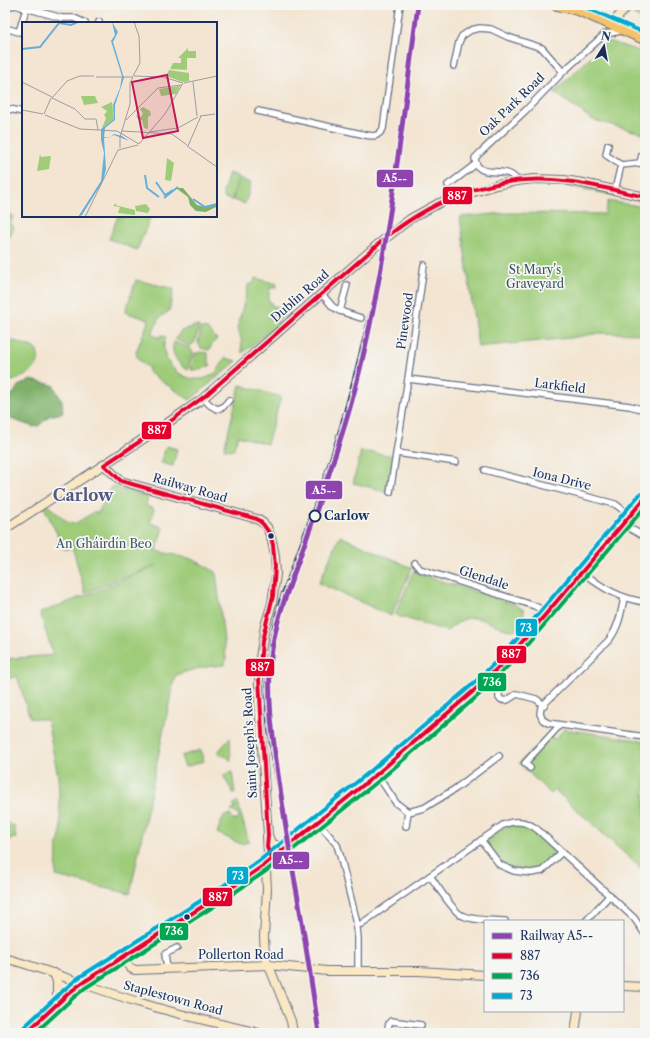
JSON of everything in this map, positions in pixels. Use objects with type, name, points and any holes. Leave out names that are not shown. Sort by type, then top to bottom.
[{"type":"main road","points":[[555,5],[579,11],[645,40]]},
{"type":"main road","points":[[607,22],[629,5]]},
{"type":"main road","name":"Dublin Road","points":[[5,529],[160,428],[203,398],[376,246],[410,219],[439,203],[475,190],[517,180],[564,180],[582,182],[645,197]]},
{"type":"main road","name":"Railway Road","points":[[104,465],[121,481],[257,519],[263,523],[269,532]]},
{"type":"main road","points":[[26,1033],[82,983],[216,898],[263,866],[271,858],[377,774],[477,688],[510,656],[624,525],[645,498]]},
{"type":"main road","name":"Saint Joseph's Road","points":[[269,532],[275,556],[276,574],[272,603],[265,626],[259,664],[259,686],[268,835],[267,841],[268,854],[271,858]]},
{"type":"main road","points":[[268,835],[271,843],[278,846],[282,850]]},
{"type":"main road","points":[[263,866],[266,870],[265,952],[291,1021],[293,1033]]},
{"type":"main road","name":"Staplestown Road","points":[[5,958],[54,973],[142,1004],[259,1033]]},
{"type":"main road","name":"Pollerton Road","points":[[123,958],[130,968],[135,970],[270,965],[327,971],[358,970],[444,972],[484,975]]},
{"type":"main road","points":[[54,973],[57,982],[57,1004]]},
{"type":"main road","points":[[624,986],[645,987]]},
{"type":"main road","points":[[575,1033],[578,1012]]},
{"type":"street","points":[[258,111],[366,135],[378,135],[383,129],[400,5]]},
{"type":"street","points":[[5,7],[15,6],[62,21],[74,18],[83,22]]},
{"type":"street","points":[[22,22],[26,9]]},
{"type":"street","points":[[5,28],[19,32],[22,22]]},
{"type":"street","points":[[605,34],[605,26],[607,22]]},
{"type":"street","points":[[454,66],[459,42],[462,36],[471,30],[480,28],[491,29],[508,37],[542,48],[563,72]]},
{"type":"street","name":"Oak Park Road","points":[[476,164],[475,158],[525,111],[563,72],[605,34],[622,30]]},
{"type":"street","points":[[5,108],[22,112]]},
{"type":"street","points":[[608,145],[606,155],[622,165],[640,163],[642,154]]},
{"type":"street","points":[[448,185],[476,164],[479,168],[485,171],[509,172],[515,176],[517,180]]},
{"type":"street","points":[[616,190],[622,165]]},
{"type":"street","name":"Pinewood","points":[[390,492],[424,265]]},
{"type":"street","points":[[340,312],[347,285]]},
{"type":"street","points":[[321,293],[333,308],[340,312],[361,318]]},
{"type":"street","name":"Larkfield","points":[[408,379],[630,406],[645,410]]},
{"type":"street","points":[[203,398],[217,409],[223,407],[229,400]]},
{"type":"street","points":[[397,453],[456,462]]},
{"type":"street","name":"Iona Drive","points":[[484,470],[615,504],[631,516]]},
{"type":"street","points":[[624,525],[645,537]]},
{"type":"street","name":"Glendale","points":[[415,563],[420,569],[535,606],[547,613]]},
{"type":"street","points":[[583,572],[600,585],[624,598],[645,602]]},
{"type":"street","points":[[624,598],[618,625],[614,633],[609,640],[544,705],[540,711],[541,718],[548,723],[645,737]]},
{"type":"street","points":[[499,688],[499,698],[502,701],[506,702],[517,694],[536,699],[544,705]]},
{"type":"street","points":[[530,768],[525,763],[560,725]]},
{"type":"street","points":[[408,812],[424,808],[455,789],[499,756]]},
{"type":"street","points":[[377,774],[396,803],[408,812]]},
{"type":"street","points":[[406,826],[408,812]]},
{"type":"street","points":[[356,925],[360,924],[480,840],[507,823],[521,821],[533,826],[610,895],[634,918],[645,934]]},
{"type":"street","points":[[318,822],[337,845],[340,855],[356,925],[358,938],[358,970]]},
{"type":"street","points":[[480,840],[500,865],[514,871],[531,873],[542,871],[562,852]]},
{"type":"street","points":[[430,876],[453,907],[461,915],[492,920]]},
{"type":"street","points":[[587,920],[610,895]]},
{"type":"street","points":[[167,969],[165,954],[177,948]]},
{"type":"street","points":[[387,1033],[389,1023],[391,1021],[421,1026]]},
{"type":"street","points":[[38,1022],[45,1030]]},
{"type":"green space","points":[[635,5],[645,5],[645,22],[629,11]]},
{"type":"green space","points":[[608,41],[645,53],[645,134],[593,120],[554,92]]},
{"type":"green space","points":[[229,173],[239,177],[232,200],[224,198],[223,192]]},
{"type":"green space","points":[[239,179],[251,183],[245,204],[233,200]]},
{"type":"green space","points":[[559,184],[577,185],[645,199],[645,202]]},
{"type":"green space","name":"St Mary's Graveyard","points":[[608,201],[645,207],[645,334],[599,333],[570,338],[478,347],[460,217],[506,213],[605,214]]},
{"type":"green space","points":[[5,213],[13,216],[10,225],[14,227],[5,247]]},
{"type":"green space","points":[[118,217],[151,217],[137,250],[109,239]]},
{"type":"green space","points":[[255,278],[277,284],[276,288],[270,288],[268,300],[271,302],[271,305],[289,310],[272,330],[242,353],[241,337],[237,329],[249,283],[253,285]]},
{"type":"green space","points":[[136,280],[174,289],[169,311],[159,318],[152,334],[160,338],[161,335],[166,337],[164,347],[166,357],[170,365],[178,372],[187,377],[196,379],[206,378],[220,368],[225,358],[237,361],[190,400],[148,372],[149,368],[137,357],[136,352],[149,320],[125,312]]},
{"type":"green space","points":[[194,326],[199,326],[199,328],[195,342],[190,346],[175,339],[181,331]]},
{"type":"green space","points":[[201,328],[207,329],[217,339],[209,350],[201,348],[198,343]]},
{"type":"green space","points":[[5,338],[35,348],[38,355],[38,362],[35,367],[25,376],[5,383]]},
{"type":"green space","points":[[174,342],[190,348],[193,353],[188,370],[178,362],[174,355]]},
{"type":"green space","points":[[195,353],[208,353],[208,361],[211,365],[200,370],[191,370]]},
{"type":"green space","points":[[31,380],[53,385],[62,401],[63,413],[49,416],[40,425],[34,427],[5,417],[5,399],[14,393],[18,386]]},
{"type":"green space","points":[[240,385],[281,397],[267,444],[238,436],[233,450],[224,449]]},
{"type":"green space","points":[[166,446],[177,449],[173,466],[161,463]]},
{"type":"green space","points":[[361,451],[395,456],[388,492],[353,483]]},
{"type":"green space","name":"An Gháirdín Beo","points":[[112,486],[148,497],[146,506],[154,509],[150,523],[163,527],[157,549],[143,548],[192,559],[216,572],[226,658],[225,665],[200,668],[176,675],[130,894],[56,876],[57,847],[61,832],[58,777],[47,720],[30,718],[17,676],[5,680],[5,659],[53,655],[40,613],[112,585],[157,565],[85,593],[71,542],[69,549],[58,547],[59,538],[43,505],[46,504],[70,524],[76,523],[94,512],[98,513]]},
{"type":"green space","points":[[340,536],[412,568],[391,616],[319,583]]},
{"type":"green space","points":[[414,570],[422,575],[514,604],[524,610],[522,622],[518,628],[512,630],[505,629],[480,619],[468,618],[458,622],[447,631],[395,615]]},
{"type":"green space","points":[[564,729],[645,741],[645,872],[555,790],[551,794],[519,763],[547,736],[556,739]]},
{"type":"green space","points":[[230,738],[231,761],[227,757],[217,753]]},
{"type":"green space","points":[[200,750],[204,761],[185,767],[181,756]]},
{"type":"green space","points":[[232,772],[235,793],[233,793],[223,775]]},
{"type":"green space","points":[[237,801],[249,842],[241,844],[217,833],[223,817],[230,814],[233,820],[237,820],[239,818],[238,814],[231,811],[235,809],[233,805]]},
{"type":"green space","points":[[6,823],[9,823],[9,826],[14,825],[16,838],[8,839]]},
{"type":"green space","points":[[520,824],[531,827],[553,847],[556,855],[544,867],[538,870],[515,869],[503,866],[488,845],[487,842],[489,838],[508,825]]},
{"type":"railway","points":[[283,812],[269,732],[267,707],[267,682],[273,629],[280,601],[319,494],[340,429],[382,264]]},
{"type":"rail line","name":"A5--","points":[[319,1033],[273,740],[270,699],[271,657],[279,616],[335,457],[347,419],[364,351],[384,253],[418,5]]},
{"type":"transit line","name":"73","points":[[580,5],[645,33]]},
{"type":"transit line","name":"887","points":[[271,858],[267,847],[268,835],[259,679],[262,641],[273,596],[275,567],[273,545],[270,534],[263,524],[257,519],[121,481],[104,465],[168,423],[205,396],[389,235],[407,222],[445,201],[466,192],[487,186],[530,180],[552,180],[576,183],[645,197]]},
{"type":"transit line","name":"73","points":[[22,1029],[78,978],[213,893],[259,861],[373,769],[473,684],[506,652],[640,494]]},
{"type":"transit line","name":"887","points":[[26,1033],[82,983],[216,898],[263,866],[377,774],[477,688],[510,656],[645,498]]},
{"type":"transit line","name":"736","points":[[35,1033],[85,988],[219,903],[266,871],[381,779],[481,693],[514,660],[645,507]]},
{"type":"place","name":"Carlow","points":[[315,516]]},
{"type":"district","name":"Carlow","points":[[83,495]]}]
